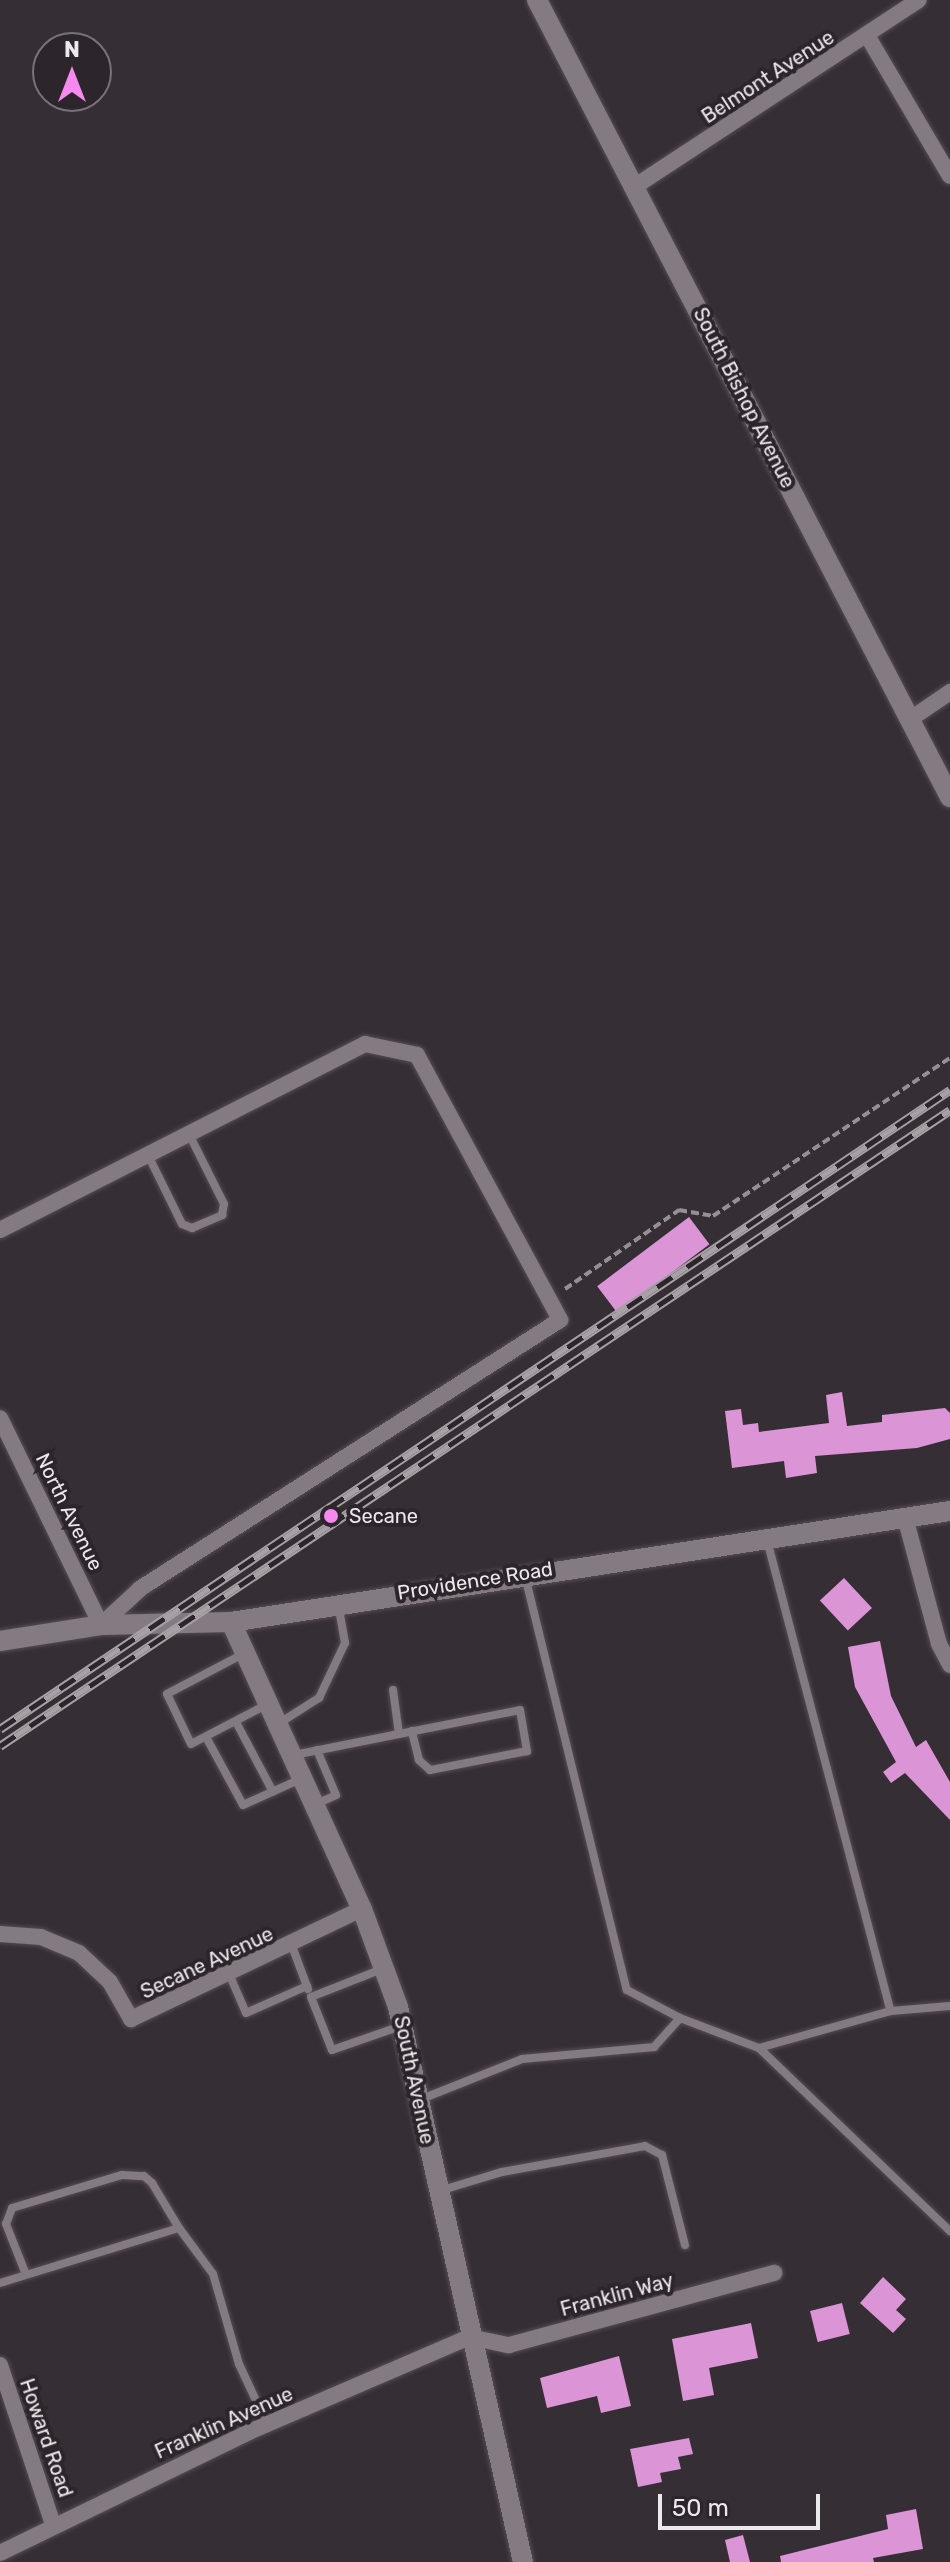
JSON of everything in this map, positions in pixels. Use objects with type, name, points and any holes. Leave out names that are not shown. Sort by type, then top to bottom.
[{"type":"street","name":"South Bishop Avenue","points":[[537,0],[637,185],[950,797]]},
{"type":"street","name":"Belmont Avenue","points":[[637,185],[868,37],[919,0]]},
{"type":"street","points":[[868,37],[950,176]]},
{"type":"street","points":[[909,720],[950,692]]},
{"type":"street","points":[[0,1230],[365,1044],[417,1055],[560,1320],[140,1589],[101,1625]]},
{"type":"street","name":"North Avenue","points":[[0,1418],[101,1625]]},
{"type":"street","name":"Providence Road","points":[[0,1641],[101,1625],[231,1622],[524,1573],[950,1511]]},
{"type":"street","points":[[905,1517],[939,1644],[950,1665]]},
{"type":"street","name":"South Avenue","points":[[231,1622],[316,1804],[384,1968],[402,2026],[523,2562]]},
{"type":"street","name":"Secane Avenue","points":[[0,1934],[50,1939],[79,1953],[110,1982],[131,2019],[230,1976],[362,1909]]},
{"type":"street","name":"Franklin Way","points":[[470,2337],[509,2345],[774,2273]]},
{"type":"street","name":"Franklin Avenue","points":[[0,2553],[53,2524],[267,2424],[470,2337]]},
{"type":"street","name":"Howard Road","points":[[0,2365],[53,2524]]},
{"type":"lane","points":[[148,1155],[182,1224],[192,1228],[222,1215],[224,1204],[189,1134]]},
{"type":"lane","points":[[767,1537],[891,2011]]},
{"type":"lane","points":[[524,1573],[627,1990],[680,2018],[759,2048],[950,2231]]},
{"type":"lane","points":[[278,1724],[314,1706],[325,1687],[345,1643],[338,1603]]},
{"type":"lane","points":[[246,1653],[167,1694],[191,1744],[269,1703]]},
{"type":"lane","points":[[393,1690],[399,1734]]},
{"type":"lane","points":[[293,1755],[412,1731],[520,1710],[527,1751],[430,1770],[419,1760],[412,1731]]},
{"type":"lane","points":[[236,1722],[273,1792]]},
{"type":"lane","points":[[206,1737],[243,1805],[304,1778]]},
{"type":"lane","points":[[316,1804],[336,1795],[317,1750]]},
{"type":"lane","points":[[292,1946],[332,2050],[402,2026]]},
{"type":"lane","points":[[311,1997],[384,1968]]},
{"type":"lane","points":[[230,1976],[246,2013],[307,1986]]},
{"type":"lane","points":[[759,2048],[891,2011],[950,2006]]},
{"type":"lane","points":[[418,2101],[522,2059],[654,2047],[680,2018]]},
{"type":"lane","points":[[438,2191],[516,2169],[645,2146],[662,2155],[685,2245]]},
{"type":"lane","points":[[25,2272],[6,2224],[12,2208],[122,2175],[144,2176],[152,2183],[179,2228],[213,2274],[239,2364],[267,2424]]},
{"type":"lane","points":[[0,2283],[25,2272],[179,2228]]},
{"type":"path","points":[[550,1299],[679,1210],[713,1216],[950,1058]]},
{"type":"building","points":[[689,1217],[709,1244],[618,1313],[597,1286]]},
{"type":"building","points":[[842,1392],[847,1426],[882,1422],[882,1415],[945,1408],[950,1413],[950,1439],[917,1448],[815,1456],[817,1473],[786,1478],[784,1461],[732,1468],[725,1411],[741,1409],[743,1425],[758,1423],[759,1432],[829,1423],[826,1395]]},
{"type":"building","points":[[844,1578],[872,1608],[848,1630],[820,1601]]},
{"type":"building","points":[[880,1641],[891,1696],[916,1747],[926,1740],[950,1782],[950,1820],[905,1773],[891,1783],[883,1772],[896,1762],[855,1687],[848,1647]]},
{"type":"building","points":[[883,2277],[906,2299],[896,2310],[906,2319],[893,2333],[860,2303]]},
{"type":"building","points":[[842,2303],[850,2334],[818,2342],[810,2311]]},
{"type":"building","points":[[751,2323],[758,2358],[709,2368],[714,2395],[683,2401],[672,2339]]},
{"type":"building","points":[[619,2356],[631,2406],[601,2413],[597,2396],[547,2408],[540,2378]]},
{"type":"building","points":[[689,2438],[693,2454],[678,2457],[681,2469],[660,2473],[662,2482],[638,2487],[630,2449]]},
{"type":"building","points":[[916,2509],[923,2549],[873,2558],[874,2562],[781,2562],[780,2556],[888,2529],[886,2515]]},
{"type":"building","points":[[743,2535],[750,2562],[730,2562],[725,2540]]},
{"type":"railway","points":[[0,1729],[950,1090]]},
{"type":"railway","points":[[0,1746],[950,1110]]},
{"type":"place","name":"Secane","points":[[331,1516]]}]
